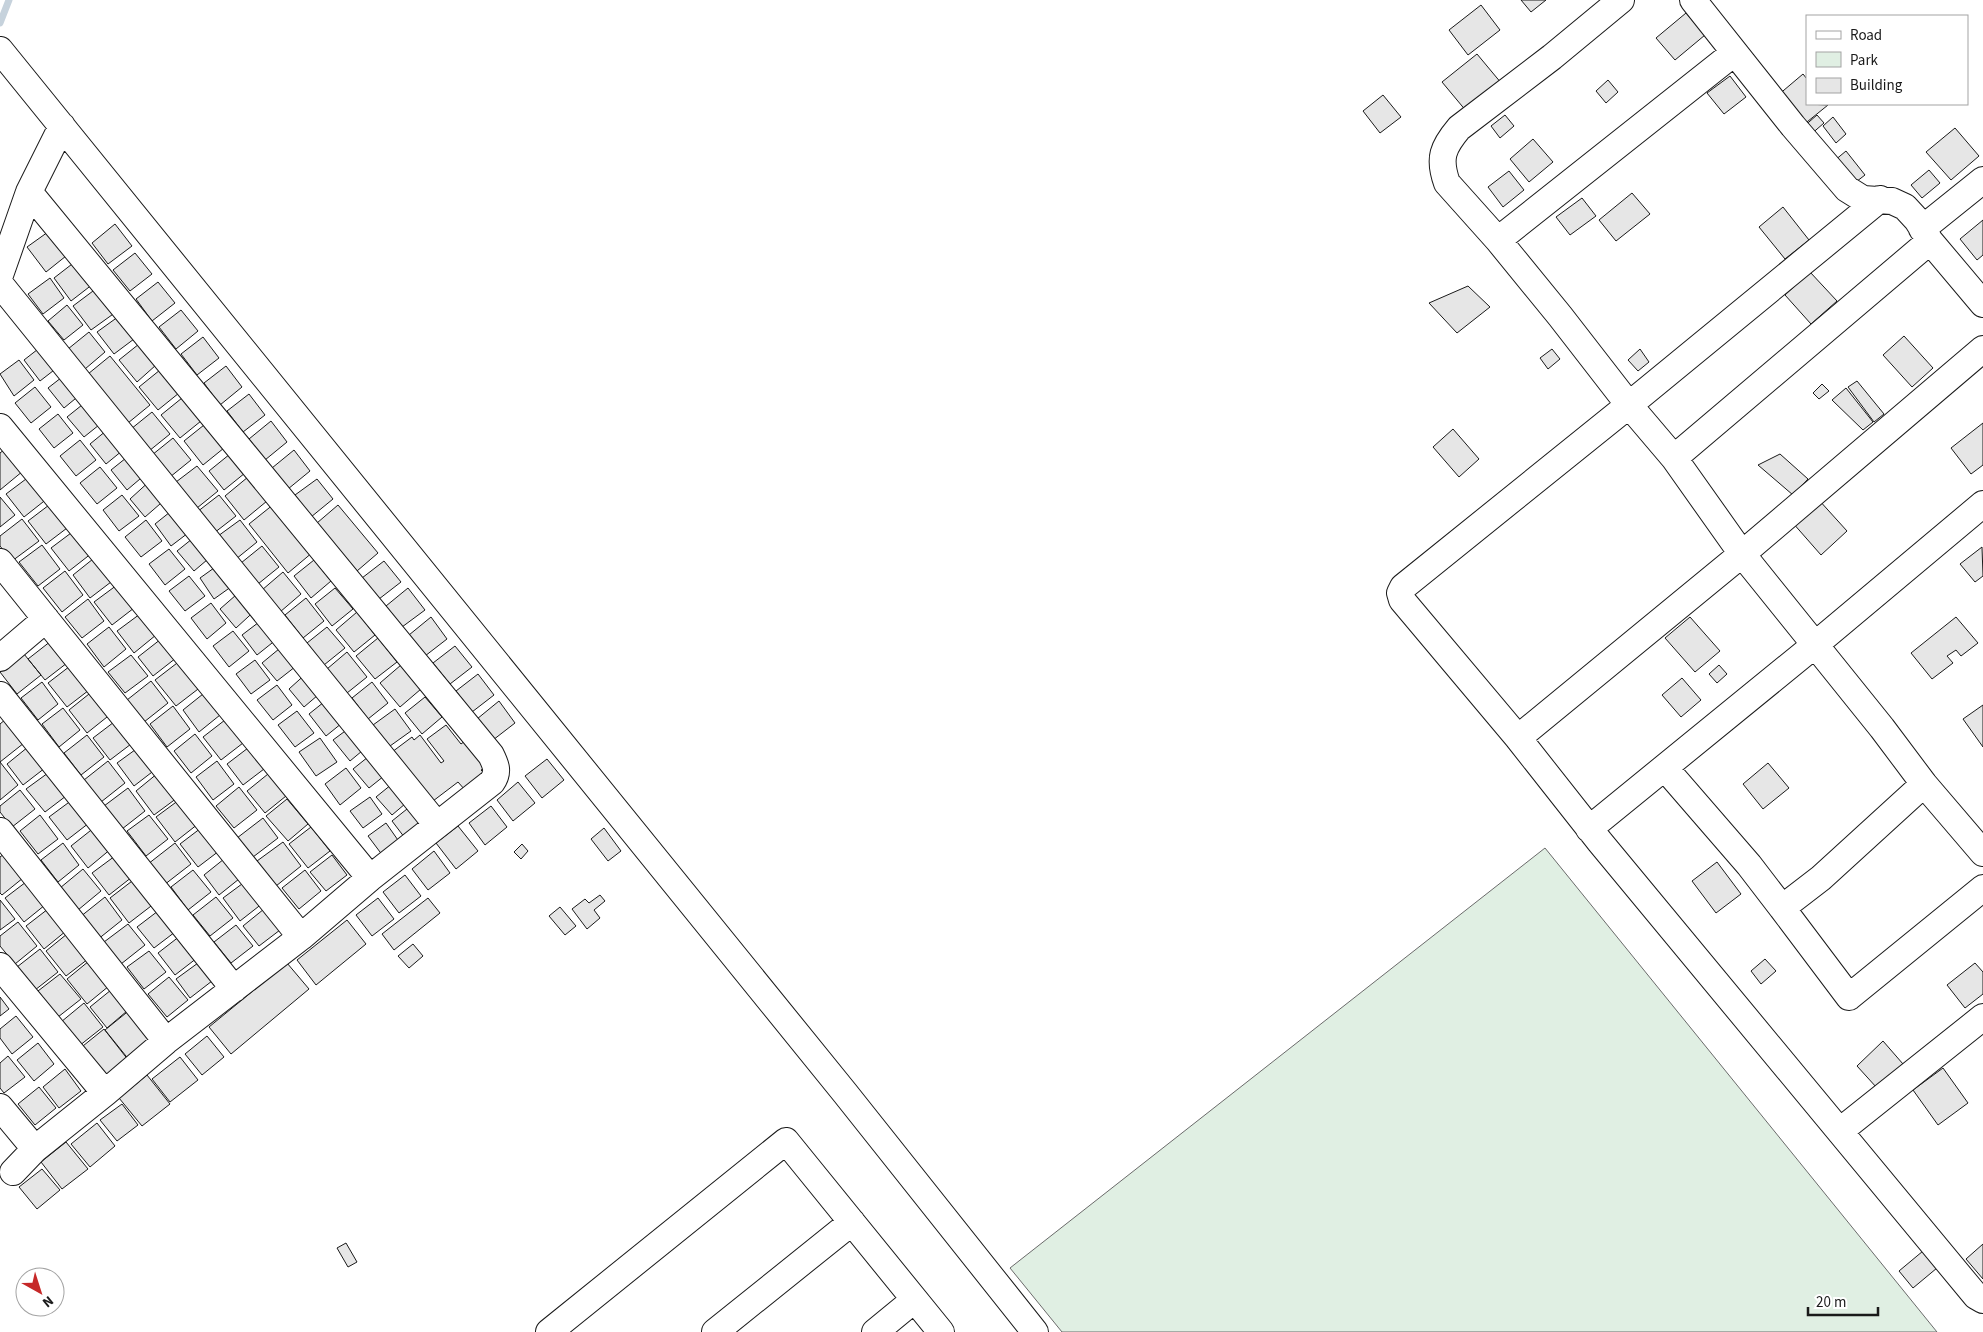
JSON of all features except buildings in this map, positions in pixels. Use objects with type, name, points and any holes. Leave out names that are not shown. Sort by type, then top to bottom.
[{"type":"street","points":[[1621,0],[1552,57],[1459,128],[1444,149],[1442,172],[1447,183],[1498,240],[1629,405],[1674,458],[1742,554],[1816,644],[1924,784],[1983,852]]},
{"type":"street","points":[[1693,0],[1847,189],[1862,199],[1880,199],[1899,203],[1905,207],[1983,304]]},
{"type":"street","points":[[0,50],[845,1093],[1035,1332]]},
{"type":"street","points":[[1498,240],[1734,52]]},
{"type":"street","points":[[0,275],[29,192],[62,126]]},
{"type":"street","points":[[1674,458],[1926,235],[1983,180]]},
{"type":"street","points":[[13,1172],[35,1149],[166,1041],[301,937],[370,878],[492,782],[496,776],[497,769],[491,755],[29,192]]},
{"type":"street","points":[[1880,199],[1629,405],[1410,580],[1400,593],[1402,600],[1518,738],[1589,829],[1976,1296],[1983,1300]]},
{"type":"street","points":[[0,284],[437,825]]},
{"type":"street","points":[[1518,738],[1742,554],[1983,349]]},
{"type":"street","points":[[0,427],[370,878]]},
{"type":"street","points":[[1589,829],[1816,644],[1983,504]]},
{"type":"street","points":[[0,562],[301,937]]},
{"type":"street","points":[[0,658],[46,619]]},
{"type":"street","points":[[0,694],[234,989]]},
{"type":"street","points":[[1665,768],[1749,865],[1849,997],[1983,888]]},
{"type":"street","points":[[1782,908],[1821,878],[1924,784]]},
{"type":"street","points":[[0,830],[166,1041]]},
{"type":"street","points":[[0,966],[105,1093]]},
{"type":"street","points":[[1840,1131],[1983,1017]]},
{"type":"street","points":[[0,1107],[35,1149]]},
{"type":"street","points":[[548,1332],[786,1141],[941,1332]]},
{"type":"street","points":[[715,1332],[852,1222]]},
{"type":"street","points":[[875,1332],[914,1300]]},
{"type":"green space","points":[[1545,848],[1937,1332],[1062,1332],[1010,1268]]},
{"type":"waterway","points":[[0,23],[9,0]]}]
